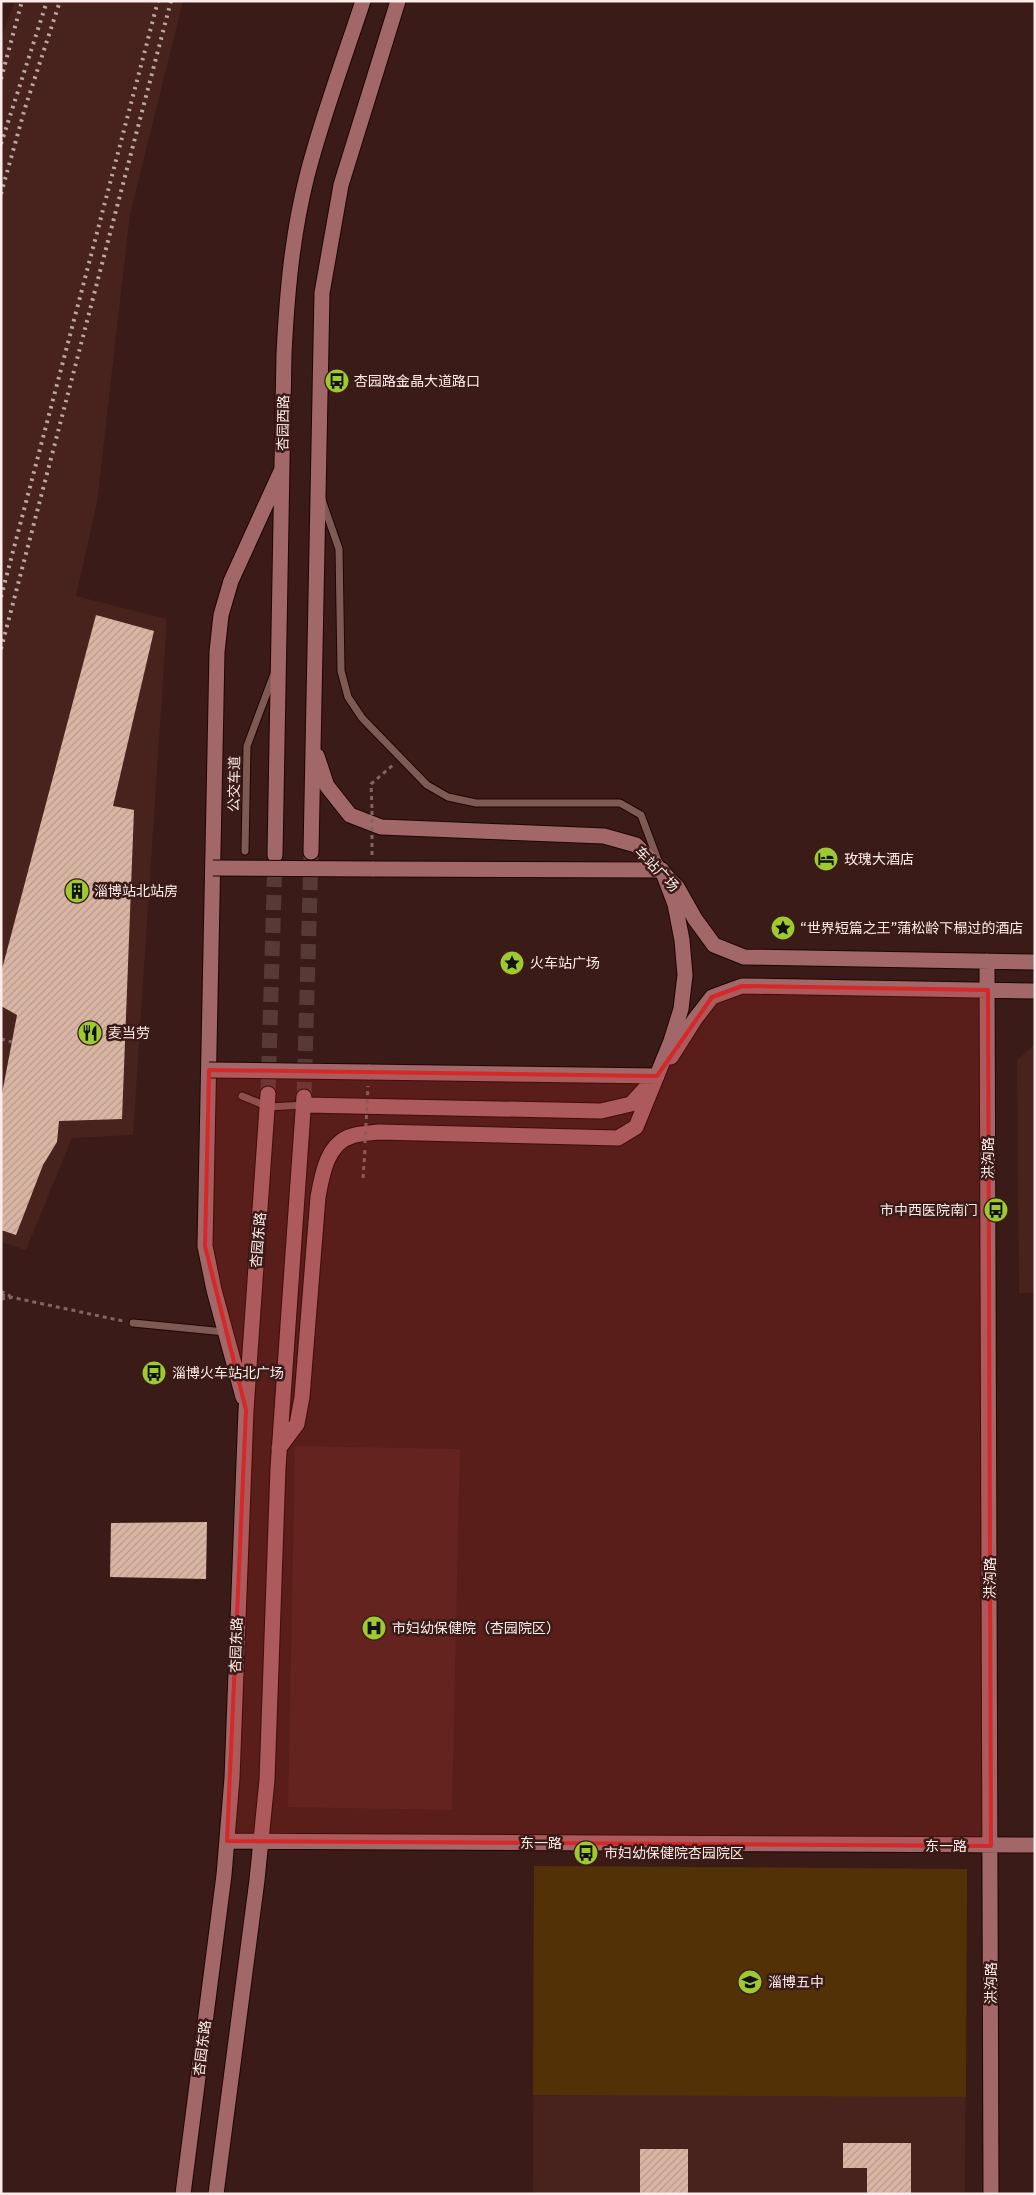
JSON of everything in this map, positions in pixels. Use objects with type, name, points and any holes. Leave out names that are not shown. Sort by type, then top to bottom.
[{"type":"main road","name":"杏园西路","points":[[275,855],[287,290],[296,230],[307,177],[363,1]]},
{"type":"main road","points":[[311,852],[321,312],[330,236],[341,185],[398,1]]},
{"type":"main road","points":[[246,1410],[214,1290],[205,1246],[217,652],[222,615],[230,581],[282,468]]},
{"type":"main road","name":"车站广场","points":[[313,745],[327,786],[350,815],[381,826],[604,836],[636,845],[677,887],[695,919],[714,945],[744,957],[1035,962]]},
{"type":"main road","points":[[213,868],[662,870],[675,904],[682,940],[685,975],[681,1010],[636,1127],[618,1138],[379,1132],[351,1136],[334,1149],[323,1169],[318,1197],[302,1397],[296,1424],[279,1448]]},
{"type":"main road","name":"洪沟路","points":[[987,962],[991,2194]]},
{"type":"main road","points":[[216,2194],[261,1842],[267,1780],[279,1448],[304,1101],[601,1111],[631,1104],[656,1076],[712,997],[742,986],[1035,992]]},
{"type":"main road","points":[[209,1070],[656,1076]]},
{"type":"main road","name":"杏园东路","points":[[183,2194],[227,1840],[232,1778],[246,1410],[269,1100]]},
{"type":"main road","name":"东一路","points":[[227,1840],[261,1842],[1035,1845]]},
{"type":"lane","points":[[317,486],[339,549],[341,672],[348,698],[362,718],[427,785],[448,797],[466,801],[620,803],[641,814],[662,870]]},
{"type":"lane","name":"公交车道","points":[[245,852],[247,746],[278,662]]},
{"type":"lane","points":[[242,1096],[269,1100],[304,1101]]},
{"type":"lane","points":[[133,1323],[225,1332]]},
{"type":"path","points":[[372,869],[371,784],[400,758]]},
{"type":"path","points":[[1,1039],[12,1042]]},
{"type":"path","points":[[363,1178],[368,1072]]},
{"type":"path","points":[[1,1291],[14,1298]]},
{"type":"path","points":[[1,1297],[14,1298],[133,1323]]},
{"type":"highlighted area","points":[[742,986],[988,990],[991,1846],[227,1841],[246,1410],[205,1246],[209,1070],[657,1076],[712,997]]},
{"type":"shaded area","points":[[15,1],[183,1],[130,214],[97,503],[76,596],[167,619],[133,1135],[72,1138],[26,1250],[1,1242],[1,39]]},
{"type":"shaded area","points":[[1035,1044],[1035,1293],[1019,1293],[1017,1060]]},
{"type":"shaded area","name":"市妇幼保健院（杏园院区）","points":[[295,1446],[460,1449],[452,1810],[288,1807]]},
{"type":"shaded area","name":"淄博五中","points":[[534,1866],[967,1869],[965,2194],[533,2194]]},
{"type":"shaded area","name":"淄博五中","points":[[534,1866],[967,1869],[966,2097],[533,2095]]},
{"type":"building","name":"淄博站北站房","points":[[96,615],[154,631],[113,806],[134,810],[122,1119],[59,1121],[57,1142],[43,1165],[16,1235],[1,1230],[1,1099],[17,1015],[1,1006],[1,973]]},
{"type":"building","points":[[207,1522],[206,1579],[110,1577],[111,1523]]},
{"type":"building","points":[[843,2143],[911,2143],[911,2194],[867,2194],[867,2168],[843,2168]]},
{"type":"building","points":[[640,2149],[688,2149],[688,2194],[640,2194]]},
{"type":"tunnel","points":[[304,1097],[311,856]]},
{"type":"tunnel","points":[[268,1094],[275,857]]},
{"type":"railway","points":[[1,79],[22,1]]},
{"type":"railway","points":[[1,144],[47,1]]},
{"type":"railway","points":[[1,194],[25,108],[60,1]]},
{"type":"railway","points":[[1,597],[158,1]]},
{"type":"railway","points":[[1,649],[171,1]]},
{"type":"place","name":"杏园路金晶大道路口","points":[[337,381]]},
{"type":"place","name":"玫瑰大酒店","points":[[826,859]]},
{"type":"place","name":"淄博站北站房","points":[[77,891]]},
{"type":"place","name":"“世界短篇之王”蒲松龄下榻过的酒店","points":[[783,928]]},
{"type":"place","name":"火车站广场","points":[[512,963]]},
{"type":"place","name":"麦当劳","points":[[90,1033]]},
{"type":"place","name":"市中西医院南门","points":[[996,1210]]},
{"type":"place","name":"淄博火车站北广场","points":[[154,1373]]},
{"type":"place","name":"市妇幼保健院（杏园院区）","points":[[374,1628]]},
{"type":"place","name":"市妇幼保健院杏园院区","points":[[586,1853]]},
{"type":"place","name":"淄博五中","points":[[750,1982]]}]
